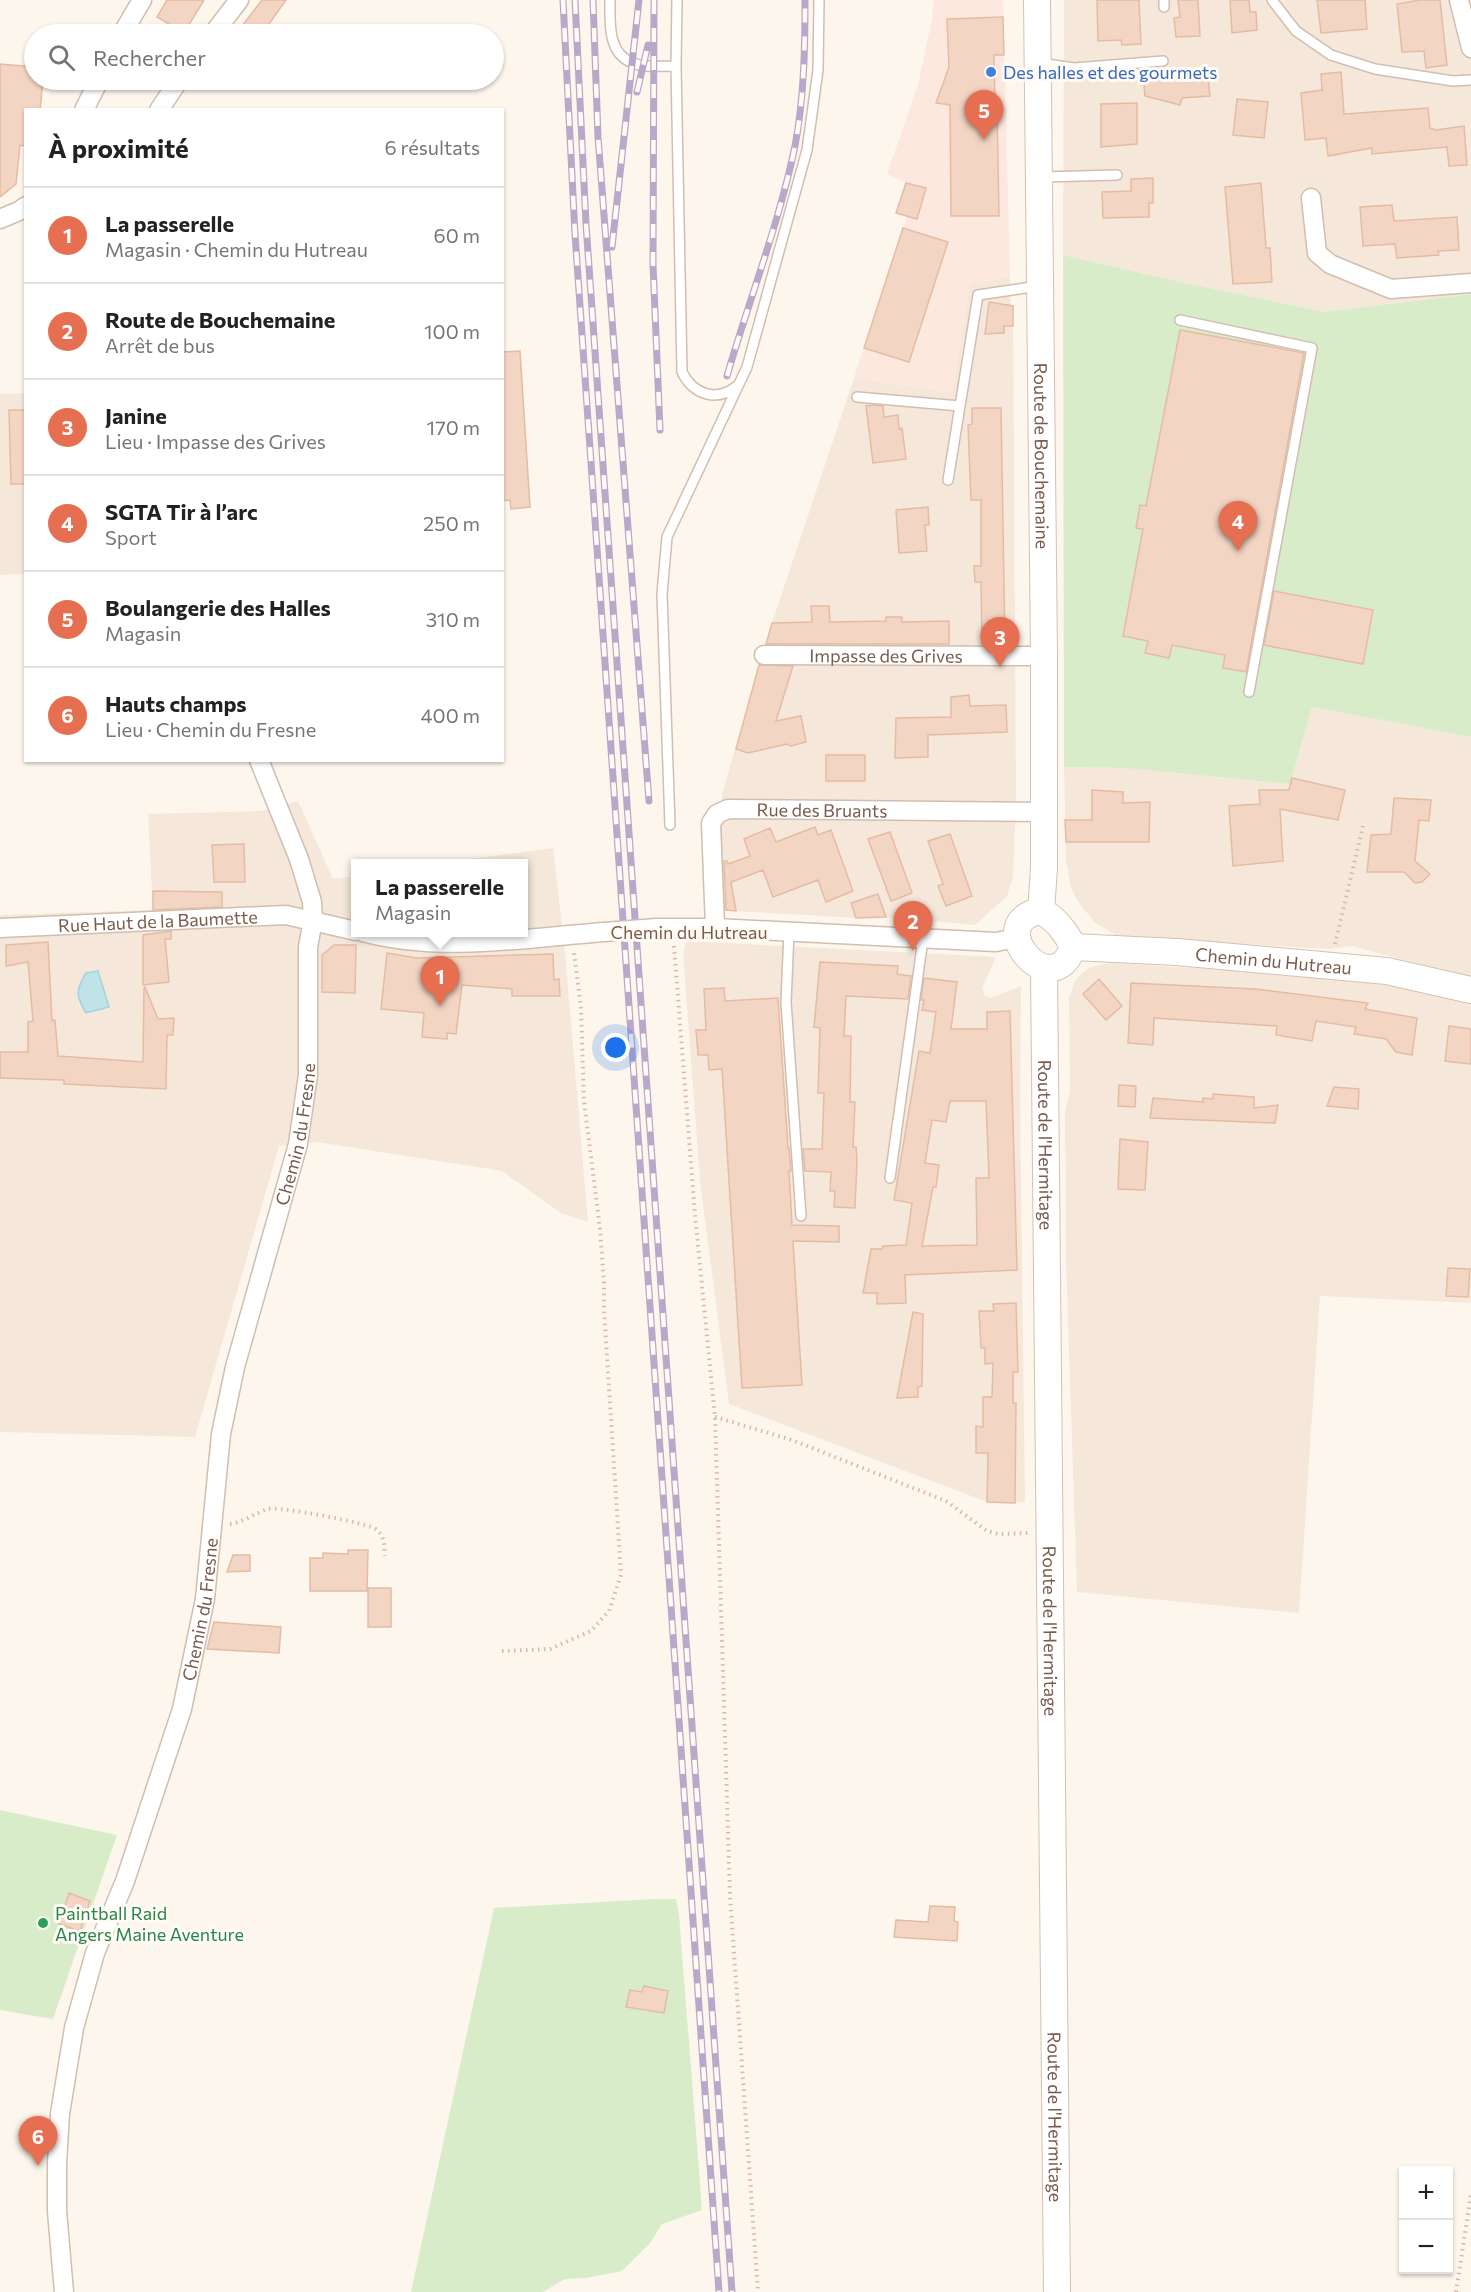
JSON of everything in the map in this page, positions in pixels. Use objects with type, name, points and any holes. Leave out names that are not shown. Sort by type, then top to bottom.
[{"type":"street","points":[[128,24],[142,0]]},
{"type":"street","points":[[221,24],[239,0]]},
{"type":"street","name":"Route de Bouchemaine","points":[[1037,0],[1044,657],[1044,812],[1041,911]]},
{"type":"street","points":[[1459,0],[1471,48]]},
{"type":"street","points":[[85,108],[94,90]]},
{"type":"street","points":[[160,108],[172,90]]},
{"type":"street","points":[[1311,198],[1317,253],[1330,264],[1390,289],[1471,283]]},
{"type":"street","points":[[0,219],[24,208]]},
{"type":"street","name":"Impasse des Grives","points":[[764,655],[1044,657]]},
{"type":"street","name":"Chemin du Fresne","points":[[64,2292],[57,2211],[57,2163],[60,2115],[74,2028],[95,1953],[125,1881],[182,1709],[205,1599],[221,1434],[235,1367],[298,1144],[308,1075],[308,947],[313,920],[309,891],[299,859],[260,762]]},
{"type":"street","name":"Rue des Bruants","points":[[715,928],[711,823],[722,811],[740,809],[1044,812]]},
{"type":"street","points":[[1041,911],[1048,915],[1068,936],[1073,947],[1064,963],[1054,968],[1044,969],[1036,965],[1016,938],[1017,927],[1024,918],[1041,911]]},
{"type":"street","name":"Rue Haut de la Baumette","points":[[0,928],[234,916],[286,915],[313,920]]},
{"type":"street","points":[[313,920],[351,930]]},
{"type":"street","name":"Chemin du Hutreau","points":[[386,937],[427,944],[502,941],[665,928],[715,928],[996,942],[1016,938]]},
{"type":"street","name":"Chemin du Hutreau","points":[[1073,947],[1177,952],[1387,970],[1471,990]]},
{"type":"street","name":"Route de l'Hermitage","points":[[1044,969],[1057,2292]]},
{"type":"lane","points":[[610,0],[610,31],[620,54],[634,64],[676,66]]},
{"type":"lane","points":[[677,0],[676,66],[682,372],[692,387],[708,395],[725,394],[739,385]]},
{"type":"lane","points":[[670,825],[662,594],[667,537],[747,367],[807,150],[818,70],[819,0]]},
{"type":"lane","points":[[1272,0],[1296,31],[1331,55],[1375,69],[1453,81],[1471,80]]},
{"type":"lane","points":[[1038,63],[1074,68],[1163,61]]},
{"type":"lane","points":[[1039,177],[1117,175]]},
{"type":"lane","points":[[948,480],[978,295],[1040,286]]},
{"type":"lane","points":[[1180,320],[1312,348],[1250,692]]},
{"type":"lane","points":[[856,397],[960,406]]},
{"type":"lane","points":[[789,932],[786,1002],[801,1216]]},
{"type":"lane","points":[[891,1178],[923,939]]},
{"type":"path","points":[[1330,966],[1363,826]]},
{"type":"path","points":[[665,928],[715,1417],[730,1896],[758,2292]]},
{"type":"path","points":[[502,1651],[550,1649],[591,1630],[609,1611],[621,1575],[604,1283],[596,1190],[584,1101],[581,1007],[572,934]]},
{"type":"path","points":[[715,1417],[792,1440],[946,1501],[987,1531],[999,1534],[1048,1532]]},
{"type":"path","points":[[211,1528],[238,1523],[270,1508],[375,1527],[383,1537],[385,1556]]},
{"type":"path","points":[[1456,2292],[1471,2194]]},
{"type":"shaded area","points":[[934,0],[1003,0],[1010,276],[970,284],[952,392],[854,378],[907,216],[896,213],[906,183],[887,174],[918,85]]},
{"type":"shaded area","points":[[1064,0],[1471,0],[1471,294],[1324,312],[1063,255]]},
{"type":"shaded area","points":[[1010,276],[1011,305],[1013,306],[1016,798],[1013,877],[1007,896],[975,925],[886,917],[856,918],[718,910],[718,830],[722,794],[772,623],[854,378],[952,392],[970,284]]},
{"type":"shaded area","points":[[24,393],[24,574],[0,575],[0,394]]},
{"type":"shaded area","points":[[1312,707],[1471,737],[1471,978],[1352,946],[1330,949],[1119,937],[1094,922],[1077,900],[1071,888],[1066,861],[1064,767],[1124,768],[1290,784]]},
{"type":"shaded area","points":[[298,801],[333,879],[351,877],[351,937],[528,937],[528,859],[471,859],[553,848],[565,952],[588,1222],[561,1213],[502,1171],[317,1142],[279,1146],[195,1437],[0,1432],[0,915],[153,910],[148,814],[261,811]]},
{"type":"shaded area","points":[[687,941],[996,957],[982,988],[984,995],[990,998],[1021,986],[1020,1098],[1025,1502],[987,1502],[729,1404],[700,1181],[683,952]]},
{"type":"shaded area","points":[[1110,963],[1312,975],[1436,991],[1471,1000],[1471,1303],[1320,1296],[1299,1613],[1077,1592],[1066,1260],[1065,1113],[1070,1090],[1069,997],[1075,981],[1081,974],[1090,967]]},
{"type":"green space","points":[[1063,255],[1324,312],[1471,294],[1471,737],[1312,707],[1290,784],[1124,768],[1064,767]]},
{"type":"green space","name":"Paintball Raid Angers Maine Aventure","points":[[0,1810],[117,1835],[53,2019],[0,2010]]},
{"type":"green space","points":[[676,1899],[679,1914],[702,2210],[662,2224],[650,2243],[622,2271],[586,2278],[565,2279],[543,2292],[411,2292],[494,1908]]},
{"type":"water","points":[[98,971],[109,1007],[86,1013],[79,998],[80,984],[86,973]]},
{"type":"building","points":[[167,0],[204,0],[189,24],[169,24],[157,17]]},
{"type":"building","points":[[262,0],[286,0],[269,24],[244,24]]},
{"type":"building","points":[[1097,0],[1139,0],[1141,44],[1122,45],[1121,40],[1098,41]]},
{"type":"building","points":[[1178,0],[1198,0],[1200,36],[1176,37],[1174,18],[1180,17]]},
{"type":"building","points":[[1230,0],[1249,0],[1250,12],[1256,12],[1257,30],[1232,33]]},
{"type":"building","points":[[1317,0],[1365,0],[1367,29],[1321,33]]},
{"type":"building","points":[[1420,0],[1440,0],[1447,65],[1426,68],[1424,51],[1402,52],[1397,4]]},
{"type":"building","points":[[1003,17],[1004,55],[994,55],[999,216],[951,216],[950,105],[936,103],[949,67],[947,19]]},
{"type":"building","points":[[0,64],[24,66],[24,90],[42,90],[40,108],[24,108],[24,146],[20,145],[16,184],[0,197]]},
{"type":"building","points":[[1207,68],[1210,96],[1182,98],[1180,105],[1145,96],[1143,75]]},
{"type":"building","points":[[1341,72],[1344,114],[1428,108],[1430,128],[1436,130],[1464,126],[1467,165],[1449,166],[1447,147],[1372,154],[1372,148],[1328,156],[1326,138],[1305,140],[1301,93],[1322,90],[1321,74]]},
{"type":"building","points":[[1237,99],[1268,102],[1264,138],[1233,135]]},
{"type":"building","points":[[1137,103],[1137,144],[1101,147],[1101,104]]},
{"type":"building","points":[[1153,178],[1153,203],[1149,203],[1149,217],[1103,218],[1102,192],[1131,191],[1131,179]]},
{"type":"building","points":[[906,183],[926,188],[917,219],[896,213]]},
{"type":"building","points":[[1261,183],[1266,248],[1270,248],[1272,282],[1233,284],[1225,187]]},
{"type":"building","points":[[1392,205],[1394,221],[1457,217],[1459,250],[1438,251],[1439,255],[1397,258],[1395,244],[1363,246],[1360,207]]},
{"type":"building","points":[[903,228],[948,242],[909,362],[864,348]]},
{"type":"building","points":[[989,302],[1013,306],[1013,326],[1004,326],[1004,333],[985,334]]},
{"type":"building","points":[[1180,330],[1304,353],[1246,672],[1223,668],[1225,655],[1172,645],[1169,658],[1145,653],[1148,641],[1123,636],[1143,529],[1136,528],[1140,505],[1146,506]]},
{"type":"building","points":[[520,351],[530,507],[511,509],[510,500],[504,501],[504,352]]},
{"type":"building","points":[[866,406],[883,406],[884,417],[898,415],[906,459],[873,463]]},
{"type":"building","points":[[972,408],[1001,408],[1005,643],[982,643],[981,582],[975,582],[974,566],[981,566],[981,500],[971,500],[968,425],[972,424]]},
{"type":"building","points":[[9,410],[24,410],[24,484],[11,484]]},
{"type":"building","points":[[928,507],[929,525],[925,525],[927,551],[899,553],[896,510]]},
{"type":"building","points":[[1274,591],[1373,610],[1363,664],[1264,645]]},
{"type":"building","points":[[811,606],[829,606],[830,622],[886,621],[886,617],[902,617],[902,622],[949,621],[949,644],[766,644],[772,623],[812,622]]},
{"type":"building","points":[[759,665],[793,666],[776,721],[801,716],[806,742],[748,753],[736,749]]},
{"type":"building","points":[[969,695],[970,706],[1006,705],[1007,732],[928,735],[928,757],[895,758],[896,718],[951,717],[951,697]]},
{"type":"building","points":[[826,755],[865,755],[865,781],[826,781]]},
{"type":"building","points":[[1292,778],[1345,790],[1338,820],[1280,809],[1283,861],[1233,866],[1229,806],[1260,804],[1259,790],[1289,790]]},
{"type":"building","points":[[1092,790],[1123,792],[1123,803],[1150,802],[1149,842],[1066,842],[1065,820],[1092,820]]},
{"type":"building","points":[[1394,798],[1431,800],[1429,821],[1419,820],[1415,861],[1430,874],[1422,882],[1415,883],[1404,872],[1367,872],[1371,835],[1391,834]]},
{"type":"building","points":[[815,827],[818,835],[831,830],[853,891],[826,902],[818,880],[773,897],[763,870],[731,882],[736,911],[726,910],[724,861],[728,864],[750,856],[744,839],[770,828],[776,842]]},
{"type":"building","points":[[890,832],[912,893],[891,901],[868,839]]},
{"type":"building","points":[[950,834],[972,896],[946,906],[938,886],[943,884],[928,841]]},
{"type":"building","points":[[244,844],[245,882],[214,882],[212,845]]},
{"type":"building","points":[[153,891],[222,892],[222,907],[153,910]]},
{"type":"building","points":[[878,894],[886,917],[856,918],[851,903]]},
{"type":"building","points":[[171,931],[171,939],[165,939],[169,982],[143,985],[143,935]]},
{"type":"building","points":[[48,942],[52,1021],[55,1020],[58,1056],[143,1062],[145,987],[158,1019],[174,1018],[173,1035],[167,1035],[166,1089],[64,1084],[64,1080],[0,1078],[0,1052],[28,1052],[28,1022],[33,1021],[28,962],[6,966],[6,945]]},
{"type":"building","points":[[334,945],[356,945],[355,993],[322,992],[322,955]]},
{"type":"building","points":[[387,953],[417,958],[553,954],[554,980],[559,979],[560,996],[512,996],[512,989],[462,985],[456,1034],[447,1033],[447,1039],[422,1037],[424,1013],[381,1009]]},
{"type":"building","points":[[820,962],[898,966],[897,974],[911,976],[908,999],[846,996],[844,1036],[851,1036],[850,1102],[855,1102],[853,1147],[856,1147],[857,1161],[855,1208],[834,1207],[835,1191],[830,1191],[831,1172],[805,1171],[803,1149],[822,1149],[824,1093],[818,1093],[820,1028],[814,1027]]},
{"type":"building","points":[[924,978],[957,982],[951,1029],[987,1029],[987,1012],[1010,1011],[1017,1270],[905,1275],[906,1303],[877,1304],[877,1293],[863,1293],[871,1249],[906,1245],[912,1203],[894,1200],[919,1051],[930,1053],[936,1012],[922,1010],[924,1000],[921,1000]],"holes":[[[950,1101],[986,1101],[989,1178],[976,1178],[977,1245],[922,1246],[939,1165],[925,1163],[932,1120],[946,1122]]]},
{"type":"building","points":[[1099,979],[1122,1006],[1106,1020],[1083,994]]},
{"type":"building","points":[[1131,983],[1255,989],[1368,1003],[1365,1009],[1417,1018],[1412,1055],[1396,1052],[1386,1039],[1354,1034],[1356,1027],[1316,1021],[1312,1041],[1276,1035],[1277,1026],[1154,1018],[1153,1045],[1128,1043]]},
{"type":"building","points":[[724,988],[725,1001],[778,998],[791,1171],[789,1171],[792,1225],[839,1226],[839,1242],[793,1241],[802,1385],[742,1388],[722,1069],[709,1070],[708,1055],[698,1055],[696,1030],[706,1030],[704,989]]},
{"type":"building","points":[[1449,1026],[1471,1029],[1471,1064],[1445,1061]]},
{"type":"building","points":[[1119,1085],[1136,1086],[1135,1107],[1118,1106]]},
{"type":"building","points":[[1334,1087],[1359,1089],[1358,1109],[1327,1106]]},
{"type":"building","points":[[1213,1094],[1254,1097],[1254,1108],[1278,1105],[1275,1123],[1150,1118],[1153,1098],[1203,1102],[1203,1098],[1213,1099]]},
{"type":"building","points":[[1120,1139],[1148,1142],[1145,1190],[1118,1189]]},
{"type":"building","points":[[1448,1268],[1470,1269],[1468,1297],[1446,1296]]},
{"type":"building","points":[[1016,1303],[1018,1372],[1013,1372],[1013,1403],[1016,1403],[1015,1503],[987,1502],[988,1453],[976,1453],[976,1426],[983,1427],[983,1397],[992,1397],[993,1363],[985,1364],[985,1348],[981,1348],[979,1311],[994,1311],[993,1304]]},
{"type":"building","points":[[913,1312],[923,1314],[922,1386],[918,1387],[918,1397],[897,1398]]},
{"type":"building","points":[[348,1550],[368,1550],[367,1591],[310,1591],[310,1558],[323,1558],[323,1553],[348,1554]]},
{"type":"building","points":[[233,1555],[250,1555],[250,1571],[227,1572]]},
{"type":"building","points":[[368,1588],[391,1588],[391,1627],[368,1627]]},
{"type":"building","points":[[214,1622],[281,1627],[279,1653],[207,1649]]},
{"type":"building","points":[[69,1893],[90,1901],[80,1931],[59,1924]]},
{"type":"building","points":[[930,1906],[955,1907],[954,1921],[958,1922],[957,1941],[894,1937],[896,1920],[928,1922]]},
{"type":"building","points":[[644,1986],[668,1991],[664,2013],[626,2007],[630,1990],[642,1992]]},
{"type":"railway","points":[[563,0],[575,234],[719,2292]]},
{"type":"railway","points":[[575,0],[586,224],[732,2292]]},
{"type":"railway","points":[[593,0],[598,137],[649,801]]},
{"type":"railway","points":[[612,247],[639,0]]},
{"type":"railway","points":[[654,0],[653,264],[660,430]]},
{"type":"railway","points":[[727,376],[772,233],[795,146],[802,92],[805,0]]},
{"type":"railway","points":[[637,92],[648,45]]},
{"type":"place","name":"Des halles et des gourmets","points":[[991,72]]},
{"type":"place","name":"Boulangerie des Halles","points":[[984,140]]},
{"type":"place","name":"SGTA Tir à l’arc","points":[[1238,551]]},
{"type":"place","name":"Janine","points":[[1000,667]]},
{"type":"place","name":"Route de Bouchemaine","points":[[913,951]]},
{"type":"place","name":"La passerelle","points":[[440,1006]]},
{"type":"place","name":"Paintball Raid Angers Maine Aventure","points":[[43,1923]]},
{"type":"place","name":"Hauts champs","points":[[38,2166]]}]
